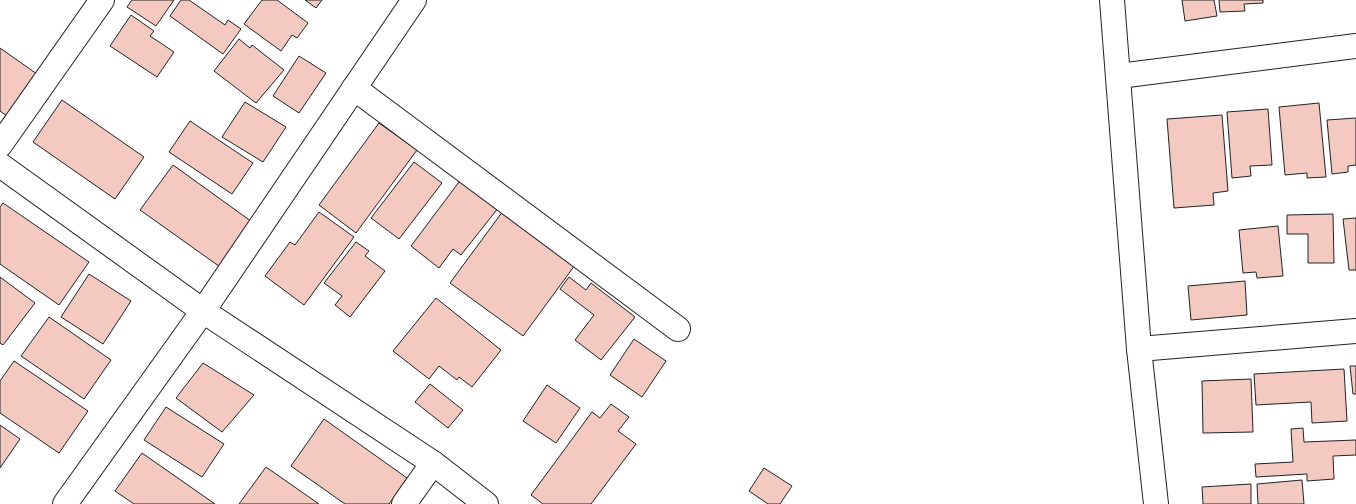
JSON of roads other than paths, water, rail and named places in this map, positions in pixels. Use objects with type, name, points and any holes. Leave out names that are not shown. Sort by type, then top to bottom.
[{"type":"street","points":[[0,145],[102,0]]},
{"type":"street","points":[[65,504],[203,311],[414,0]]},
{"type":"street","points":[[1112,0],[1139,348],[1156,504]]},
{"type":"street","points":[[1119,76],[1356,46]]},
{"type":"street","points":[[354,88],[678,328]]},
{"type":"street","points":[[0,165],[203,311],[433,464],[486,504]]},
{"type":"street","points":[[1139,348],[1356,331]]},
{"type":"street","points":[[404,504],[433,464]]}]
